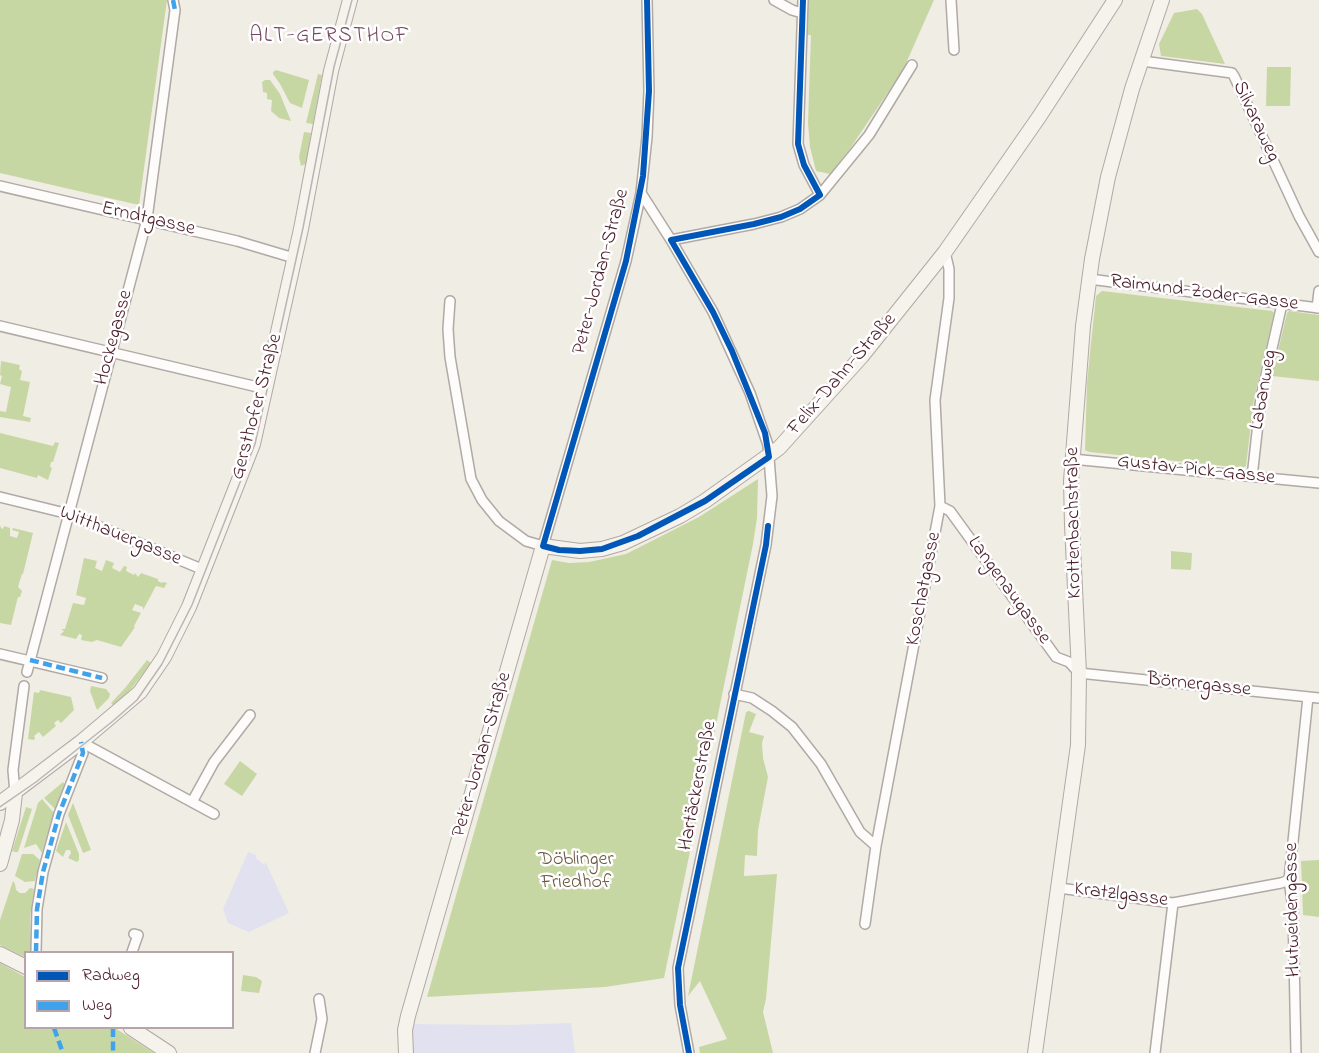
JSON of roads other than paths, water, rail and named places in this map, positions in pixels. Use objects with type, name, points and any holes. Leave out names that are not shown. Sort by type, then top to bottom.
[{"type":"street","name":"Hockegasse","points":[[27,672],[147,219],[175,10],[173,0]]},
{"type":"street","name":"Gersthofer Straße","points":[[0,803],[133,699],[153,676],[185,617],[251,451],[294,258],[331,71],[350,0]]},
{"type":"street","name":"Peter-Jordan-Straße","points":[[406,1053],[405,1030],[408,1016],[626,261],[641,194],[647,137],[649,91],[647,0]]},
{"type":"street","points":[[774,0],[802,13]]},
{"type":"street","points":[[803,0],[798,144],[804,165],[819,195]]},
{"type":"street","points":[[951,0],[954,50]]},
{"type":"street","name":"Felix-Dahn-Straße","points":[[450,302],[450,351],[471,478],[482,500],[500,521],[526,541],[543,546],[580,551],[602,549],[623,543],[689,511],[769,457],[806,419],[862,356],[945,252],[1039,117],[1115,0]]},
{"type":"street","name":"Krottenbachstraße","points":[[1035,1053],[1078,745],[1079,673],[1072,525],[1072,459],[1078,374],[1089,279],[1108,177],[1162,0]]},
{"type":"street","name":"Silvaraweg","points":[[1142,61],[1232,73],[1299,216],[1319,252]]},
{"type":"street","points":[[671,240],[754,224],[782,217],[800,209],[819,195],[869,135],[912,65]]},
{"type":"street","name":"Erndtgasse","points":[[0,186],[147,219],[294,258]]},
{"type":"street","name":"Hartäckerstraße","points":[[641,194],[713,312],[732,351],[761,423],[769,457],[772,496],[766,545],[678,968],[680,1005],[689,1053]]},
{"type":"street","name":"Koschatgasse","points":[[865,924],[876,846],[940,506],[936,400],[949,298],[949,269],[945,252]]},
{"type":"street","name":"Raimund-Zoder-Gasse","points":[[1089,279],[1318,308]]},
{"type":"street","points":[[1318,308],[1319,291]]},
{"type":"street","name":"Labanweg","points":[[1252,477],[1261,397],[1282,304]]},
{"type":"street","points":[[0,326],[266,389]]},
{"type":"street","name":"Gustav-Pick-Gasse","points":[[1072,459],[1319,483]]},
{"type":"street","name":"Witthauergasse","points":[[0,497],[69,514],[204,570]]},
{"type":"street","name":"Langenaugasse","points":[[940,506],[950,512],[1056,657],[1069,662],[1079,673]]},
{"type":"street","points":[[0,654],[102,678]]},
{"type":"street","name":"Börnergasse","points":[[1079,673],[1319,698]]},
{"type":"street","points":[[1,855],[12,820],[15,793],[13,770],[24,686]]},
{"type":"street","points":[[734,694],[752,698],[792,727],[821,764],[860,832],[876,846]]},
{"type":"street","name":"Hutweidengasse","points":[[1296,1053],[1293,909],[1289,880],[1308,697]]},
{"type":"street","points":[[192,802],[214,762],[250,715]]},
{"type":"street","points":[[81,741],[214,814]]},
{"type":"street","points":[[36,951],[36,921],[40,887],[59,814],[83,753],[81,741]]},
{"type":"street","name":"Kratzlgasse","points":[[1059,888],[1173,903],[1289,880]]},
{"type":"street","points":[[1155,1053],[1173,903]]},
{"type":"street","points":[[132,951],[138,935],[134,934]]},
{"type":"street","points":[[0,954],[24,966]]},
{"type":"street","points":[[315,1053],[322,1019],[319,999]]},
{"type":"street","points":[[133,1029],[169,1053]]},
{"type":"tram line","points":[[0,807],[36,782],[137,700],[162,664],[192,605],[255,444],[303,228],[334,67],[352,0]]},
{"type":"district","name":"ALT-GERSTHOF","points":[[330,38]]},
{"type":"park label","name":"Döblinger Friedhof","points":[[576,872]]}]
